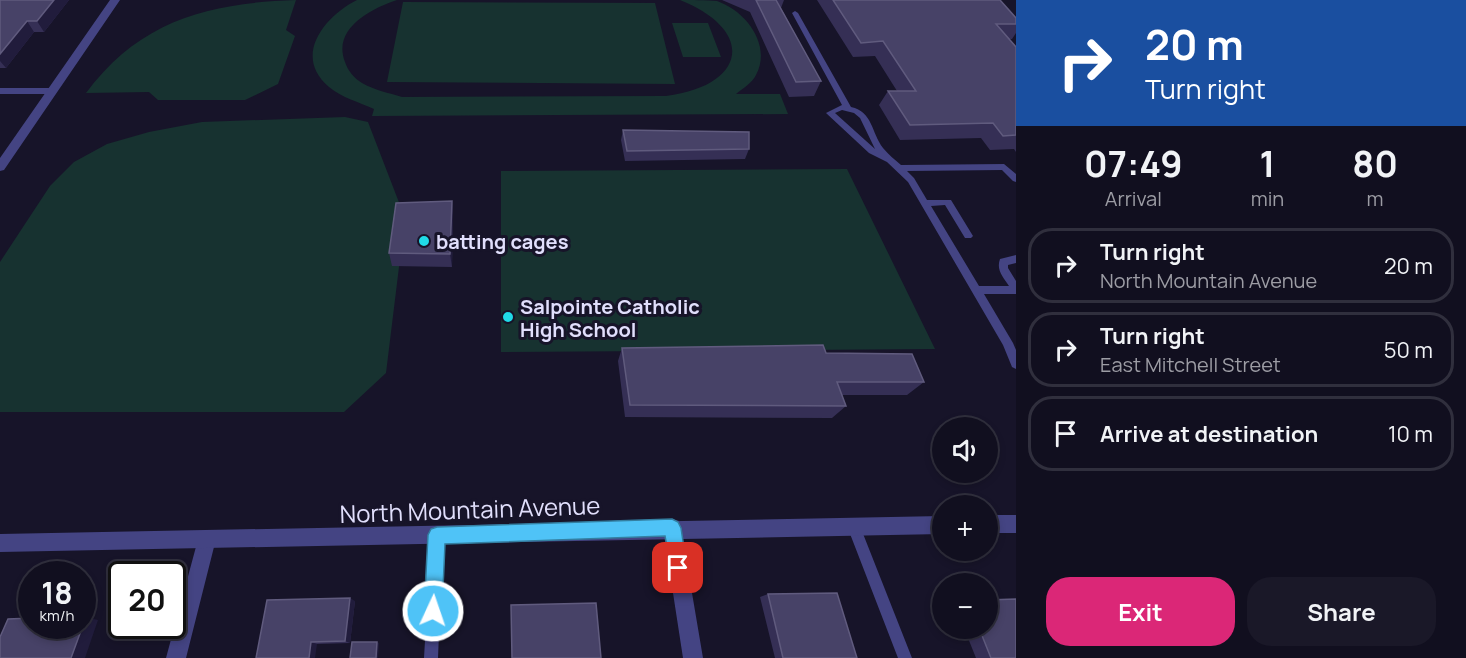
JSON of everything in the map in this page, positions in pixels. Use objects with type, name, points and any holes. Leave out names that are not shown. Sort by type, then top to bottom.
[{"type":"street","points":[[0,167],[115,0]]},
{"type":"street","points":[[0,91],[52,91]]},
{"type":"street","points":[[998,525],[1016,524]]},
{"type":"street","name":"North Mountain Avenue","points":[[0,543],[206,543],[672,528],[932,525]]},
{"type":"street","points":[[672,528],[693,658]]},
{"type":"street","points":[[176,658],[206,543]]},
{"type":"lane","points":[[795,13],[848,109]]},
{"type":"lane","points":[[888,159],[857,111],[835,108],[830,113],[872,151],[888,159],[911,180],[1013,350],[1016,364]]},
{"type":"lane","points":[[898,168],[1004,167],[1016,179]]},
{"type":"lane","points":[[925,203],[948,202],[968,236]]},
{"type":"lane","points":[[1016,259],[1002,262],[1003,269],[1016,290]]},
{"type":"lane","points":[[977,290],[1016,290]]},
{"type":"lane","points":[[853,526],[905,658]]},
{"type":"lane","points":[[431,658],[437,535]]},
{"type":"green space","points":[[296,0],[286,30],[295,36],[278,84],[245,100],[158,100],[149,92],[86,93],[107,68],[129,48],[153,32],[179,20],[206,11],[234,6]]},
{"type":"green space","points":[[357,0],[397,0],[365,15],[349,30],[342,50],[346,65],[356,79],[362,83],[402,97],[666,96],[693,90],[713,81],[726,69],[732,56],[731,41],[722,27],[705,13],[680,0],[717,1],[728,6],[746,21],[758,41],[761,52],[756,75],[736,94],[780,94],[788,114],[372,116],[374,109],[345,97],[329,87],[318,75],[313,63],[313,50],[324,26],[345,7]]},
{"type":"green space","points":[[403,2],[655,3],[675,84],[387,82]]},
{"type":"green space","points":[[672,23],[708,23],[721,57],[683,57]]},
{"type":"green space","points":[[345,117],[368,122],[405,218],[386,373],[344,412],[0,412],[0,262],[50,186],[74,162],[107,144],[149,132],[202,122]]},
{"type":"green space","points":[[847,169],[935,349],[501,352],[501,171]]},
{"type":"building","points":[[0,0],[54,0],[37,21],[27,21],[0,54]]},
{"type":"building","points":[[756,0],[776,0],[821,81],[796,82]]},
{"type":"building","points":[[833,0],[1000,0],[1016,18],[1016,24],[996,24],[1016,47],[1016,135],[1003,136],[993,123],[910,125],[888,91],[916,91],[883,41],[861,43]]},
{"type":"building","points":[[623,130],[749,132],[749,149],[627,151]]},
{"type":"building","name":"batting cages","points":[[452,201],[450,254],[389,253],[396,203]]},
{"type":"building","points":[[823,345],[826,353],[912,354],[924,382],[837,382],[846,406],[630,405],[622,348]]},
{"type":"building","points":[[837,593],[857,658],[783,658],[768,594]]},
{"type":"building","points":[[350,598],[345,641],[311,642],[309,658],[256,658],[267,600]]},
{"type":"building","points":[[1016,599],[1016,658],[991,658],[983,639],[998,639],[998,600]]},
{"type":"building","points":[[596,603],[601,658],[512,658],[511,605]]},
{"type":"building","points":[[8,619],[18,619],[18,639],[78,639],[71,658],[0,658],[0,637]]},
{"type":"building","points":[[352,642],[377,642],[376,658],[350,658]]},
{"type":"place","name":"batting cages","points":[[424,241]]},
{"type":"place","name":"Salpointe Catholic High School","points":[[508,317]]},
{"type":"route","points":[[433,611],[437,535],[672,528],[678,568]]}]
